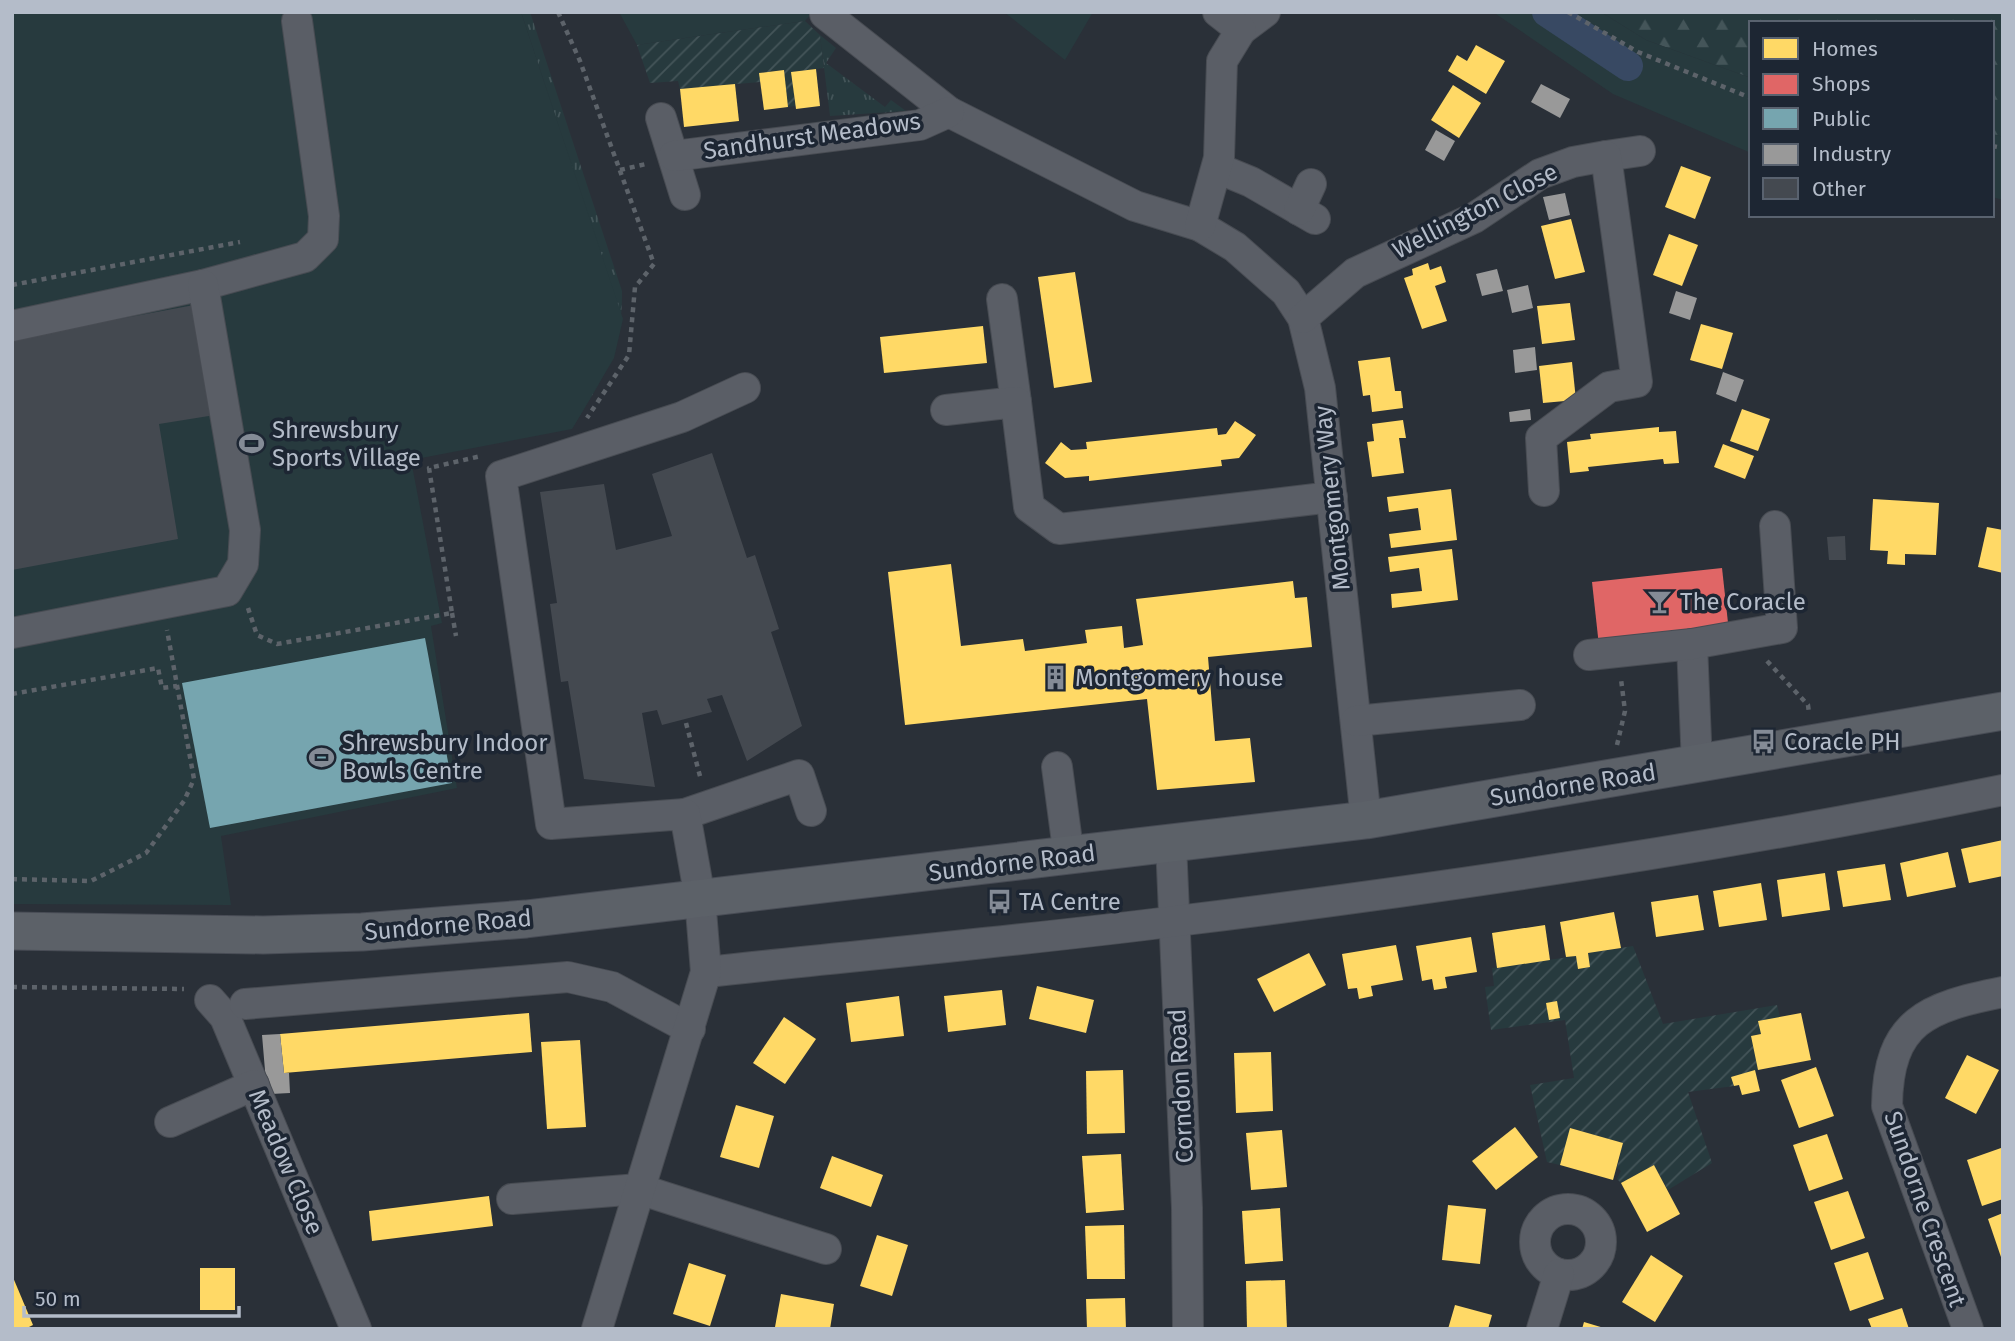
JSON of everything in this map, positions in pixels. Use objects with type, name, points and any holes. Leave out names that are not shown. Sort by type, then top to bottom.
[{"type":"main road","name":"Sundorne Road","points":[[12,931],[263,935],[362,932],[526,919],[1366,820],[2003,711]]},
{"type":"street","points":[[1200,226],[1217,168],[1222,61],[1229,21],[1265,12]]},
{"type":"street","name":"Sandhurst Meadows","points":[[825,14],[950,112],[1135,206],[1200,226]]},
{"type":"street","points":[[12,326],[203,285],[305,257],[323,239],[324,215],[297,21]]},
{"type":"street","name":"Sandhurst Meadows","points":[[674,156],[920,125],[950,112]]},
{"type":"street","points":[[661,118],[685,195]]},
{"type":"street","name":"Wellington Close","points":[[1303,318],[1355,273],[1474,218],[1540,174],[1573,162],[1640,151]]},
{"type":"street","points":[[1544,491],[1541,438],[1609,387],[1637,382],[1606,156]]},
{"type":"street","points":[[1217,168],[1308,205]]},
{"type":"street","name":"Montgomery Way","points":[[1200,226],[1236,247],[1262,269],[1286,292],[1303,318],[1320,388],[1366,820]]},
{"type":"street","points":[[12,633],[227,591],[243,564],[246,530],[203,285]]},
{"type":"street","points":[[1002,299],[1029,507],[1059,529],[1332,497]]},
{"type":"street","points":[[745,388],[682,417],[501,476],[551,824],[685,814],[799,775],[811,811]]},
{"type":"street","points":[[946,410],[1016,402]]},
{"type":"street","points":[[1603,653],[1692,644],[1782,628],[1775,526]]},
{"type":"street","points":[[1692,644],[1697,765]]},
{"type":"street","points":[[1356,721],[1520,705]]},
{"type":"street","points":[[1056,767],[1069,857]]},
{"type":"street","points":[[706,972],[1173,922],[1518,876],[1909,809],[2003,790]]},
{"type":"street","points":[[597,1329],[706,972],[700,898],[685,814]]},
{"type":"street","name":"Corndon Road","points":[[1171,844],[1187,1208],[1188,1329]]},
{"type":"street","points":[[245,1004],[568,976],[612,987],[690,1029]]},
{"type":"street","name":"Sundorne Crescent","points":[[1968,1329],[1891,1118],[1888,1106],[1888,1077],[1895,1051],[1912,1026],[1934,1010],[2003,992]]},
{"type":"street","name":"Meadow Close","points":[[210,1000],[225,1017],[356,1329]]},
{"type":"street","points":[[170,1122],[254,1085]]},
{"type":"street","points":[[512,1199],[639,1189],[826,1249]]},
{"type":"street","points":[[1542,1329],[1559,1273]]},
{"type":"path","points":[[558,12],[580,61],[654,264],[635,287],[629,355],[583,423]]},
{"type":"path","points":[[1568,12],[1638,52],[1749,97]]},
{"type":"path","points":[[12,285],[242,241]]},
{"type":"path","points":[[456,636],[429,468],[495,453]]},
{"type":"path","points":[[227,591],[247,607],[257,635],[277,644],[452,613]]},
{"type":"path","points":[[12,879],[91,881],[146,853],[184,801],[194,779],[188,732],[162,602]]},
{"type":"path","points":[[1764,631],[1765,659],[1808,705],[1813,745]]},
{"type":"path","points":[[1603,653],[1625,711],[1617,744],[1619,778]]},
{"type":"path","points":[[12,694],[158,668],[162,688],[177,685]]},
{"type":"path","points":[[686,723],[704,790]]},
{"type":"path","points":[[12,987],[178,988],[195,991],[210,1000]]},
{"type":"green space","name":"Shrewsbury Sports Village","points":[[12,12],[521,12],[623,319],[614,358],[572,429],[411,460],[442,623],[431,626],[457,788],[221,836],[231,905],[12,904]]},
{"type":"green space","points":[[521,12],[530,12],[622,291],[615,348],[609,364],[572,429],[615,305],[611,285]]},
{"type":"green space","points":[[619,12],[813,12],[805,21],[637,45]]},
{"type":"green space","points":[[1004,12],[1093,12],[1065,60]]},
{"type":"green space","points":[[1493,12],[1601,12],[1646,40],[1749,77],[1749,152],[1613,94]]},
{"type":"green space","points":[[1601,12],[2003,12],[2003,137],[1994,135],[1994,21],[1749,21],[1749,77],[1646,40]]},
{"type":"green space","points":[[805,21],[820,35],[824,68],[792,72],[795,106],[788,107],[783,70],[760,73],[760,82],[680,89],[678,81],[650,83],[637,45]]},
{"type":"green space","points":[[820,35],[836,48],[826,63],[885,107],[891,100],[906,111],[830,116]]},
{"type":"green space","points":[[1994,135],[2003,137],[2003,200],[1994,198]]},
{"type":"green space","points":[[1633,946],[1663,1024],[1777,1005],[1780,1017],[1761,1034],[1751,1036],[1758,1070],[1732,1077],[1734,1086],[1688,1092],[1712,1163],[1668,1190],[1654,1165],[1621,1183],[1617,1179],[1621,1171],[1617,1168],[1623,1143],[1571,1128],[1560,1165],[1547,1162],[1530,1085],[1574,1078],[1565,1020],[1491,1030],[1485,987],[1494,986],[1492,968],[1576,956],[1579,969],[1590,967],[1588,953]]},
{"type":"building: Homes","points":[[1476,45],[1505,61],[1486,94],[1448,71],[1457,55],[1467,61]]},
{"type":"building: Homes","points":[[816,69],[820,106],[796,109],[791,72]]},
{"type":"building: Homes","points":[[784,70],[788,107],[764,110],[759,73]]},
{"type":"building: Homes","points":[[735,84],[739,121],[684,127],[680,89]]},
{"type":"building: Homes","points":[[1453,85],[1481,103],[1459,138],[1431,120]]},
{"type":"building: Homes","points":[[1681,166],[1711,177],[1695,219],[1665,207]]},
{"type":"building: Homes","points":[[1571,219],[1585,272],[1555,279],[1541,226]]},
{"type":"building: Homes","points":[[1669,234],[1698,245],[1682,286],[1653,275]]},
{"type":"building: Homes","points":[[1428,263],[1430,270],[1441,266],[1446,282],[1435,286],[1447,321],[1422,329],[1404,278],[1413,275],[1412,269]]},
{"type":"building: Homes","points":[[1075,272],[1092,382],[1054,388],[1038,277]]},
{"type":"building: Homes","points":[[1570,303],[1575,340],[1542,344],[1537,306]]},
{"type":"building: Homes","points":[[1701,324],[1733,333],[1722,369],[1690,360]]},
{"type":"building: Homes","points":[[983,326],[987,363],[884,373],[880,337]]},
{"type":"building: Homes","points":[[1390,357],[1395,391],[1401,391],[1403,408],[1372,412],[1370,395],[1363,396],[1358,361]]},
{"type":"building: Homes","points":[[1572,362],[1576,400],[1543,403],[1539,366]]},
{"type":"building: Homes","points":[[1742,409],[1770,419],[1758,451],[1730,441]]},
{"type":"building: Homes","points":[[1403,420],[1406,438],[1399,438],[1404,473],[1372,477],[1367,442],[1374,441],[1372,424]]},
{"type":"building: Homes","points":[[1235,421],[1256,435],[1239,458],[1221,460],[1222,466],[1089,481],[1089,476],[1065,478],[1045,463],[1061,442],[1071,450],[1087,449],[1086,442],[1217,428],[1218,435],[1226,434]]},
{"type":"building: Homes","points":[[1659,427],[1659,432],[1676,431],[1679,463],[1664,464],[1663,459],[1588,467],[1589,471],[1570,473],[1567,442],[1591,439],[1590,434]]},
{"type":"building: Homes","points":[[1723,444],[1754,456],[1745,479],[1714,467]]},
{"type":"building: Homes","points":[[1451,489],[1457,540],[1391,548],[1389,534],[1421,530],[1418,508],[1389,512],[1387,497]]},
{"type":"building: Homes","points":[[1873,499],[1939,503],[1936,555],[1905,554],[1905,565],[1887,564],[1888,551],[1870,550]]},
{"type":"building: Homes","points":[[1987,527],[2003,530],[2003,573],[1978,567]]},
{"type":"building: Homes","points":[[1452,549],[1458,600],[1392,608],[1391,594],[1422,591],[1419,568],[1390,572],[1388,557]]},
{"type":"building: Homes","name":"Montgomery house","points":[[951,564],[961,646],[1023,639],[1025,651],[1087,643],[1085,630],[1122,626],[1124,648],[1143,645],[1136,599],[1293,581],[1295,598],[1307,597],[1312,647],[1208,657],[1215,741],[1250,738],[1255,782],[1157,790],[1147,699],[905,725],[888,572]]},
{"type":"building: Homes","points":[[2003,840],[2003,876],[1969,883],[1961,849]]},
{"type":"building: Homes","points":[[1948,852],[1956,887],[1907,897],[1900,863]]},
{"type":"building: Homes","points":[[1885,864],[1891,900],[1843,907],[1837,871]]},
{"type":"building: Homes","points":[[1825,873],[1830,910],[1782,917],[1777,880]]},
{"type":"building: Homes","points":[[1761,883],[1767,920],[1719,927],[1713,891]]},
{"type":"building: Homes","points":[[1698,895],[1704,930],[1656,937],[1651,902]]},
{"type":"building: Homes","points":[[1614,912],[1621,948],[1588,953],[1590,967],[1578,969],[1576,956],[1566,957],[1560,922]]},
{"type":"building: Homes","points":[[1545,925],[1550,960],[1497,968],[1492,933]]},
{"type":"building: Homes","points":[[1471,937],[1477,972],[1445,977],[1447,988],[1434,990],[1432,979],[1422,981],[1416,946]]},
{"type":"building: Homes","points":[[1396,945],[1403,980],[1371,986],[1373,996],[1359,999],[1357,988],[1348,989],[1342,954]]},
{"type":"building: Homes","points":[[1309,953],[1326,985],[1274,1012],[1257,979]]},
{"type":"building: Homes","points":[[1037,986],[1094,1000],[1086,1033],[1029,1019]]},
{"type":"building: Homes","points":[[1002,990],[1006,1025],[948,1032],[944,996]]},
{"type":"building: Homes","points":[[899,996],[904,1036],[851,1042],[846,1003]]},
{"type":"building: Homes","points":[[1557,1001],[1560,1018],[1549,1020],[1546,1003]]},
{"type":"building: Homes","points":[[529,1013],[532,1052],[284,1073],[280,1034]]},
{"type":"building: Homes","points":[[1801,1013],[1811,1060],[1758,1070],[1751,1036],[1761,1034],[1758,1021]]},
{"type":"building: Homes","points":[[784,1017],[816,1039],[785,1084],[753,1063]]},
{"type":"building: Homes","points":[[580,1040],[586,1127],[547,1129],[541,1042]]},
{"type":"building: Homes","points":[[1271,1052],[1273,1111],[1236,1113],[1234,1053]]},
{"type":"building: Homes","points":[[1967,1055],[1999,1070],[1976,1114],[1945,1098]]},
{"type":"building: Homes","points":[[1816,1067],[1834,1116],[1799,1128],[1781,1080]]},
{"type":"building: Homes","points":[[1123,1070],[1125,1133],[1087,1134],[1086,1071]]},
{"type":"building: Homes","points":[[1755,1070],[1760,1091],[1742,1095],[1739,1085],[1734,1086],[1731,1077]]},
{"type":"building: Homes","points":[[736,1105],[774,1116],[759,1168],[720,1157]]},
{"type":"building: Homes","points":[[1515,1127],[1538,1157],[1496,1190],[1472,1161]]},
{"type":"building: Homes","points":[[1570,1128],[1623,1143],[1613,1180],[1560,1165]]},
{"type":"building: Homes","points":[[1282,1130],[1287,1187],[1251,1190],[1246,1133]]},
{"type":"building: Homes","points":[[1827,1134],[1843,1179],[1809,1191],[1793,1145]]},
{"type":"building: Homes","points":[[2001,1148],[2003,1199],[1982,1206],[1967,1160]]},
{"type":"building: Homes","points":[[1121,1154],[1124,1210],[1086,1213],[1082,1156]]},
{"type":"building: Homes","points":[[832,1156],[883,1175],[871,1207],[820,1188]]},
{"type":"building: Homes","points":[[1654,1165],[1680,1214],[1647,1232],[1621,1183]]},
{"type":"building: Homes","points":[[1848,1191],[1865,1238],[1831,1250],[1814,1202]]},
{"type":"building: Homes","points":[[489,1196],[493,1226],[372,1241],[369,1211]]},
{"type":"building: Homes","points":[[1448,1205],[1486,1209],[1480,1264],[1442,1260]]},
{"type":"building: Homes","points":[[1280,1208],[1283,1261],[1245,1264],[1242,1211]]},
{"type":"building: Homes","points":[[2003,1213],[2003,1260],[2002,1260],[1988,1219]]},
{"type":"building: Homes","points":[[1124,1225],[1125,1279],[1087,1279],[1085,1226]]},
{"type":"building: Homes","points":[[877,1235],[908,1245],[892,1296],[860,1286]]},
{"type":"building: Homes","points":[[1868,1252],[1884,1299],[1850,1311],[1834,1263]]},
{"type":"building: Homes","points":[[1651,1255],[1683,1276],[1655,1322],[1622,1302]]},
{"type":"building: Homes","points":[[689,1263],[726,1275],[710,1326],[673,1314]]},
{"type":"building: Homes","points":[[200,1268],[235,1268],[235,1310],[200,1310]]},
{"type":"building: Homes","points":[[12,1275],[33,1325],[25,1329],[12,1329]]},
{"type":"building: Homes","points":[[1285,1280],[1287,1329],[1247,1329],[1246,1281]]},
{"type":"building: Homes","points":[[781,1294],[834,1304],[830,1329],[775,1327]]},
{"type":"building: Homes","points":[[1125,1298],[1126,1329],[1087,1329],[1086,1299]]},
{"type":"building: Homes","points":[[1455,1305],[1492,1315],[1488,1329],[1448,1329]]},
{"type":"building: Homes","points":[[1902,1308],[1909,1329],[1872,1329],[1868,1319]]},
{"type":"building: Homes","points":[[1584,1322],[1604,1328],[1604,1329],[1582,1329]]},
{"type":"building: Shops","name":"The Coracle","points":[[1722,568],[1729,632],[1599,646],[1592,582]]},
{"type":"building: Public","name":"Shrewsbury Indoor Bowls Centre","points":[[425,638],[452,783],[210,828],[182,683]]},
{"type":"building: Industry","points":[[1541,84],[1570,99],[1560,118],[1531,102]]},
{"type":"building: Industry","points":[[1436,130],[1455,141],[1444,161],[1425,150]]},
{"type":"building: Industry","points":[[1565,193],[1570,215],[1549,220],[1543,197]]},
{"type":"building: Industry","points":[[1497,269],[1503,291],[1482,296],[1476,274]]},
{"type":"building: Industry","points":[[1528,285],[1533,308],[1512,313],[1507,290]]},
{"type":"building: Industry","points":[[1676,291],[1697,298],[1690,320],[1669,313]]},
{"type":"building: Industry","points":[[1535,347],[1537,370],[1515,373],[1513,350]]},
{"type":"building: Industry","points":[[1723,372],[1744,380],[1736,402],[1716,394]]},
{"type":"building: Industry","points":[[1530,409],[1531,420],[1510,422],[1509,412]]},
{"type":"building: Industry","points":[[280,1034],[284,1073],[289,1073],[290,1093],[271,1094],[270,1082],[266,1082],[262,1035]]},
{"type":"building: Other","points":[[194,305],[215,415],[159,424],[178,539],[12,570],[12,339]]},
{"type":"building: Other","points":[[712,453],[747,558],[755,555],[779,629],[771,632],[802,726],[747,761],[722,695],[707,699],[712,712],[662,725],[657,710],[642,713],[655,787],[584,779],[568,681],[561,682],[550,604],[557,603],[540,492],[604,484],[616,550],[672,536],[652,474]]},
{"type":"building: Other","points":[[1845,536],[1846,560],[1829,560],[1827,537]]},
{"type":"waterway","points":[[1547,12],[1628,66]]},
{"type":"place","name":"Shrewsbury Sports Village","points":[[252,444]]},
{"type":"place","name":"The Coracle","points":[[1660,602]]},
{"type":"place","name":"Montgomery house","points":[[1055,678]]},
{"type":"place","name":"Coracle PH","points":[[1764,742]]},
{"type":"place","name":"Shrewsbury Indoor Bowls Centre","points":[[322,757]]},
{"type":"place","name":"TA Centre","points":[[999,902]]}]
